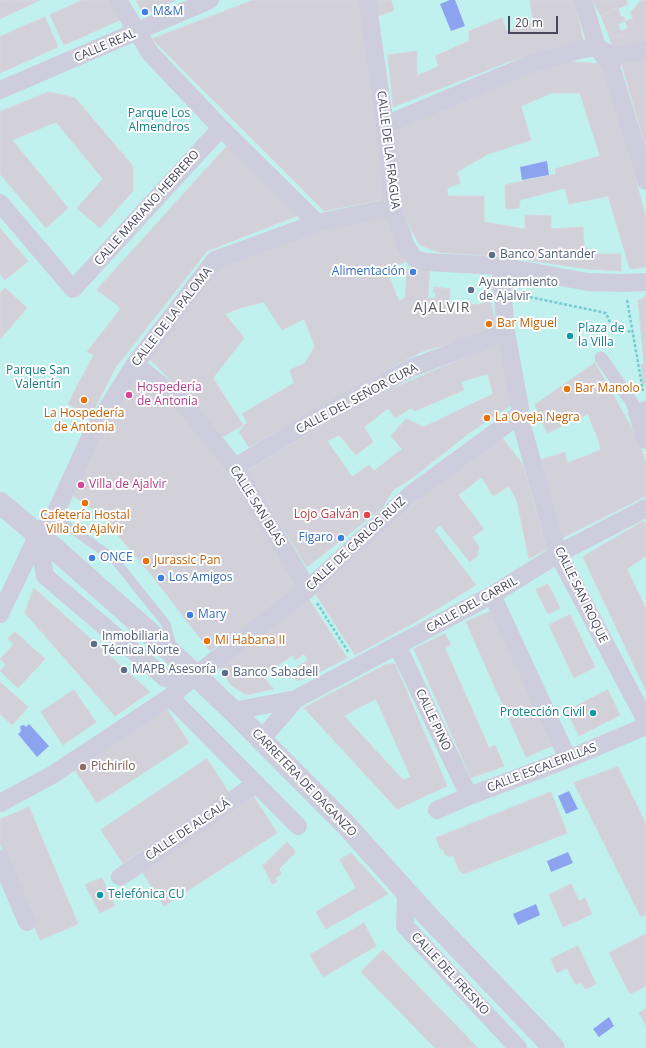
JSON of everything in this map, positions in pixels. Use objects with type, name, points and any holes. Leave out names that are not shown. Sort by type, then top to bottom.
[{"type":"street","points":[[118,0],[150,53],[221,128],[317,223]]},
{"type":"street","name":"CALLE REAL","points":[[0,90],[210,0]]},
{"type":"street","name":"CALLE DE LA FRAGUA","points":[[367,0],[385,125],[393,207],[406,246],[415,259],[426,262],[500,266]]},
{"type":"street","points":[[583,0],[598,48],[611,66],[646,181]]},
{"type":"street","points":[[385,125],[530,64],[583,49],[598,48],[615,57],[646,50]]},
{"type":"street","name":"CALLE MARIANO HEBRERO","points":[[0,203],[73,289],[221,128]]},
{"type":"street","name":"CALLE DE LA PALOMA","points":[[0,614],[38,535],[54,516],[94,428],[135,364],[215,260],[317,223],[393,207]]},
{"type":"street","points":[[519,416],[520,408],[506,332],[500,266],[588,282],[646,282]]},
{"type":"street","name":"CALLE DEL SEÑOR CURA","points":[[234,468],[320,416],[409,369],[506,332]]},
{"type":"street","points":[[601,358],[631,401],[641,412],[646,440]]},
{"type":"street","name":"CALLE SAN BLAS","points":[[135,364],[184,404],[234,468],[308,589]]},
{"type":"street","name":"CALLE SAN ROQUE","points":[[519,416],[526,446],[558,554],[646,721]]},
{"type":"street","name":"CALLE DE CARLOS RUIZ","points":[[192,678],[308,589],[411,494],[519,416]]},
{"type":"street","name":"CARRETERA DE DAGANZO","points":[[0,503],[175,655],[192,678],[233,711],[346,825],[406,892],[554,1048]]},
{"type":"street","name":"CALLE DEL CARRIL","points":[[233,711],[296,699],[492,595],[558,554],[646,508]]},
{"type":"street","points":[[38,535],[45,576],[165,678],[192,678]]},
{"type":"street","points":[[492,595],[568,759]]},
{"type":"street","name":"CALLE PINO","points":[[397,645],[468,796]]},
{"type":"street","points":[[0,803],[52,775],[170,697],[192,678]]},
{"type":"street","points":[[170,697],[298,826]]},
{"type":"street","name":"CALLE DEL CARRIL","points":[[261,740],[296,699]]},
{"type":"street","name":"CALLE ESCALERILLAS","points":[[437,810],[468,796],[568,759],[646,726]]},
{"type":"street","name":"CALLE DE ALCALÁ","points":[[120,876],[256,784]]},
{"type":"street","points":[[0,859],[27,922]]},
{"type":"street","name":"CALLE DEL FRESNO","points":[[406,892],[405,926],[518,1048]]},
{"type":"lane","points":[[54,516],[114,559],[166,624],[175,655]]},
{"type":"path","points":[[624,283],[643,393]]},
{"type":"path","points":[[503,292],[606,313],[613,329],[633,332]]},
{"type":"path","points":[[308,589],[357,666]]},
{"type":"green space","points":[[0,0],[646,0],[646,1048],[0,1048]]},
{"type":"water","points":[[450,0],[455,0],[465,26],[451,31],[440,4]]},
{"type":"water","points":[[547,161],[549,175],[522,180],[520,167]]},
{"type":"water","points":[[29,724],[49,746],[37,757],[18,734],[21,731],[20,726],[24,725],[26,727]]},
{"type":"water","points":[[569,791],[578,809],[566,814],[558,796]]},
{"type":"water","points":[[568,852],[573,863],[551,872],[547,861]]},
{"type":"water","points":[[536,904],[540,915],[518,925],[513,914]]},
{"type":"water","points":[[609,1017],[614,1026],[599,1037],[593,1029]]},
{"type":"building","points":[[0,0],[40,0],[0,19]]},
{"type":"building","points":[[83,0],[111,0],[120,20],[64,45],[50,15]]},
{"type":"building","points":[[136,0],[176,0],[144,14]]},
{"type":"building","points":[[254,0],[359,0],[386,199],[324,211],[152,39]]},
{"type":"building","points":[[374,0],[391,0],[394,10],[376,17]]},
{"type":"building","points":[[530,0],[575,0],[583,40],[510,61],[393,107],[388,55],[417,51],[417,76],[439,66],[435,56],[469,41],[469,31],[502,18],[507,32],[533,22]]},
{"type":"building","points":[[593,0],[626,0],[628,4],[601,16]]},
{"type":"building","points":[[642,0],[646,0],[646,42],[614,50],[610,39],[622,35],[621,31],[628,28],[625,21],[633,19],[631,12]]},
{"type":"building","points":[[618,8],[621,17],[624,17],[625,21],[618,24],[622,35],[610,39],[601,16]]},
{"type":"building","points":[[45,17],[58,47],[0,73],[0,37]]},
{"type":"building","points":[[646,58],[646,149],[622,65]]},
{"type":"building","points":[[560,61],[605,64],[646,218],[646,267],[630,269],[608,196],[569,204],[565,188],[520,200],[519,208],[506,209],[505,185],[556,174],[555,169],[600,156],[580,93],[552,93],[521,106],[531,140],[488,154],[457,172],[460,183],[447,188],[448,196],[484,196],[484,222],[525,229],[525,215],[551,216],[551,229],[583,227],[584,247],[589,249],[589,254],[621,254],[621,271],[588,269],[507,257],[438,252],[420,245],[405,215],[399,194],[394,129]]},
{"type":"building","points":[[49,92],[75,98],[133,166],[133,191],[100,228],[77,208],[103,179],[56,122],[12,140],[68,208],[46,228],[0,174],[0,112]]},
{"type":"building","points":[[228,145],[299,215],[207,251],[115,368],[91,416],[68,404],[94,355],[87,352],[121,308],[97,290]]},
{"type":"building","points":[[390,216],[405,262],[386,269],[399,301],[405,298],[407,269],[494,273],[491,302],[497,331],[423,351],[249,447],[239,432],[247,422],[242,414],[294,383],[290,370],[305,363],[315,346],[304,319],[282,330],[264,302],[240,308],[225,314],[244,338],[213,378],[243,425],[221,438],[162,371],[145,355],[211,270],[314,231]]},
{"type":"building","points":[[0,228],[28,261],[5,280],[0,274]]},
{"type":"building","name":"Ayuntamiento de Ajalvir","points":[[430,270],[494,273],[491,302],[477,305],[471,303],[449,308],[450,289],[434,287],[433,292],[436,293],[435,298],[428,298]]},
{"type":"building","points":[[5,288],[27,308],[0,339],[0,293]]},
{"type":"building","points":[[644,296],[646,296],[646,384],[643,385],[641,364],[644,364],[638,300],[644,299]]},
{"type":"building","points":[[501,342],[513,404],[469,433],[412,478],[393,490],[382,508],[307,567],[247,471],[359,403]],"holes":[[[488,374],[493,394],[424,427],[406,419],[391,436],[402,449],[374,471],[369,465],[352,477],[327,441],[339,435],[356,455],[373,442],[364,427],[388,408],[395,418],[411,408],[415,411],[464,390],[461,382]]]},
{"type":"building","points":[[595,363],[639,441],[646,464],[646,496],[562,538],[541,460],[565,452],[567,463],[601,450],[588,414],[547,433],[535,405]]},
{"type":"building","points":[[134,371],[188,418],[218,458],[298,585],[273,607],[210,651],[153,577],[100,514],[71,494],[112,405]]},
{"type":"building","points":[[501,436],[523,465],[547,549],[529,559],[517,501],[509,486],[493,496],[482,477],[458,495],[484,529],[472,537],[479,547],[477,556],[470,562],[440,525],[434,530],[476,585],[417,621],[355,655],[315,593],[434,486]]},
{"type":"building","points":[[644,521],[646,525],[646,556],[627,569],[646,609],[646,691],[583,557]]},
{"type":"building","points":[[548,584],[560,608],[548,614],[536,590]]},
{"type":"building","points":[[34,588],[150,692],[115,716],[25,613]]},
{"type":"building","points":[[308,598],[347,658],[316,674],[297,681],[290,671],[308,660],[304,654],[295,660],[293,655],[262,676],[274,689],[246,695],[231,685],[219,664]]},
{"type":"building","points":[[494,610],[554,745],[526,757],[466,622]]},
{"type":"building","points":[[570,615],[595,667],[574,678],[549,625]]},
{"type":"building","points":[[15,632],[45,659],[18,688],[0,671],[6,665],[0,659],[14,644],[8,639]]},
{"type":"building","points":[[445,634],[451,645],[445,648],[489,748],[495,745],[504,766],[471,778],[414,649]]},
{"type":"building","points":[[387,664],[395,664],[447,786],[397,809],[304,708]],"holes":[[[376,699],[411,777],[403,780],[344,716]]]},
{"type":"building","points":[[0,682],[28,707],[12,725],[0,714]]},
{"type":"building","points":[[74,690],[96,722],[63,745],[41,712]]},
{"type":"building","name":"Protección Civil","points":[[608,690],[620,715],[579,736],[567,711]]},
{"type":"building","points":[[167,709],[189,743],[97,803],[75,770]]},
{"type":"building","points":[[207,759],[229,793],[123,863],[101,830]]},
{"type":"building","points":[[618,767],[646,824],[646,915],[641,917],[574,783]]},
{"type":"building","points":[[551,792],[567,833],[464,874],[459,870],[453,855],[448,857],[447,854],[445,855],[443,849],[441,850],[436,838]]},
{"type":"building","points":[[254,797],[277,833],[164,906],[141,870]]},
{"type":"building","points":[[29,807],[78,924],[40,940],[0,844],[0,820]]},
{"type":"building","points":[[287,842],[296,852],[279,869],[282,874],[275,878],[277,882],[272,884],[263,866]]},
{"type":"building","points":[[351,853],[388,894],[326,929],[316,912],[356,888],[340,860]]},
{"type":"building","name":"Telefónica CU","points":[[102,878],[115,906],[100,913],[85,885]]},
{"type":"building","points":[[571,884],[579,901],[585,898],[592,914],[563,927],[549,895]]},
{"type":"building","points":[[364,923],[376,946],[323,977],[310,955]]},
{"type":"building","points":[[646,934],[646,986],[630,994],[609,953]]},
{"type":"building","points":[[578,946],[596,984],[585,989],[581,982],[576,985],[567,968],[557,973],[551,959]]},
{"type":"building","points":[[383,950],[478,1048],[435,1048],[361,972]]},
{"type":"building","points":[[646,1009],[646,1026],[639,1013]]},
{"type":"place","name":"M&M","points":[[145,12]]},
{"type":"place","name":"Banco Santander","points":[[492,255]]},
{"type":"place","name":"Alimentación","points":[[413,272]]},
{"type":"place","name":"Ayuntamiento de Ajalvir","points":[[471,290]]},
{"type":"place","name":"Bar Miguel","points":[[489,324]]},
{"type":"place","name":"Plaza de la Villa","points":[[570,336]]},
{"type":"place","name":"Bar Manolo","points":[[567,389]]},
{"type":"place","name":"Hospedería de Antonia","points":[[129,395]]},
{"type":"place","name":"La Hospedería de Antonia","points":[[84,400]]},
{"type":"place","name":"La Oveja Negra","points":[[487,418]]},
{"type":"place","name":"Villa de Ajalvir","points":[[81,485]]},
{"type":"place","name":"Cafetería Hostal Villa de Ajalvir","points":[[85,503]]},
{"type":"place","name":"Lojo Galván","points":[[367,515]]},
{"type":"place","name":"Figaro","points":[[341,538]]},
{"type":"place","name":"ONCE","points":[[92,558]]},
{"type":"place","name":"Jurassic Pan","points":[[146,561]]},
{"type":"place","name":"Los Amigos","points":[[161,578]]},
{"type":"place","name":"Mary","points":[[190,615]]},
{"type":"place","name":"Mi Habana II","points":[[207,641]]},
{"type":"place","name":"Inmobiliaria Técnica Norte","points":[[94,644]]},
{"type":"place","name":"MAPB Asesoría","points":[[124,670]]},
{"type":"place","name":"Banco Sabadell","points":[[225,673]]},
{"type":"place","name":"Protección Civil","points":[[593,713]]},
{"type":"place","name":"Pichirilo","points":[[83,767]]},
{"type":"place","name":"Telefónica CU","points":[[100,895]]},
{"type":"district","name":"AJALVIR","points":[[442,308]]},
{"type":"park label","name":"Parque Los Almendros","points":[[159,121]]},
{"type":"park label","name":"Parque San Valentín","points":[[38,378]]}]
